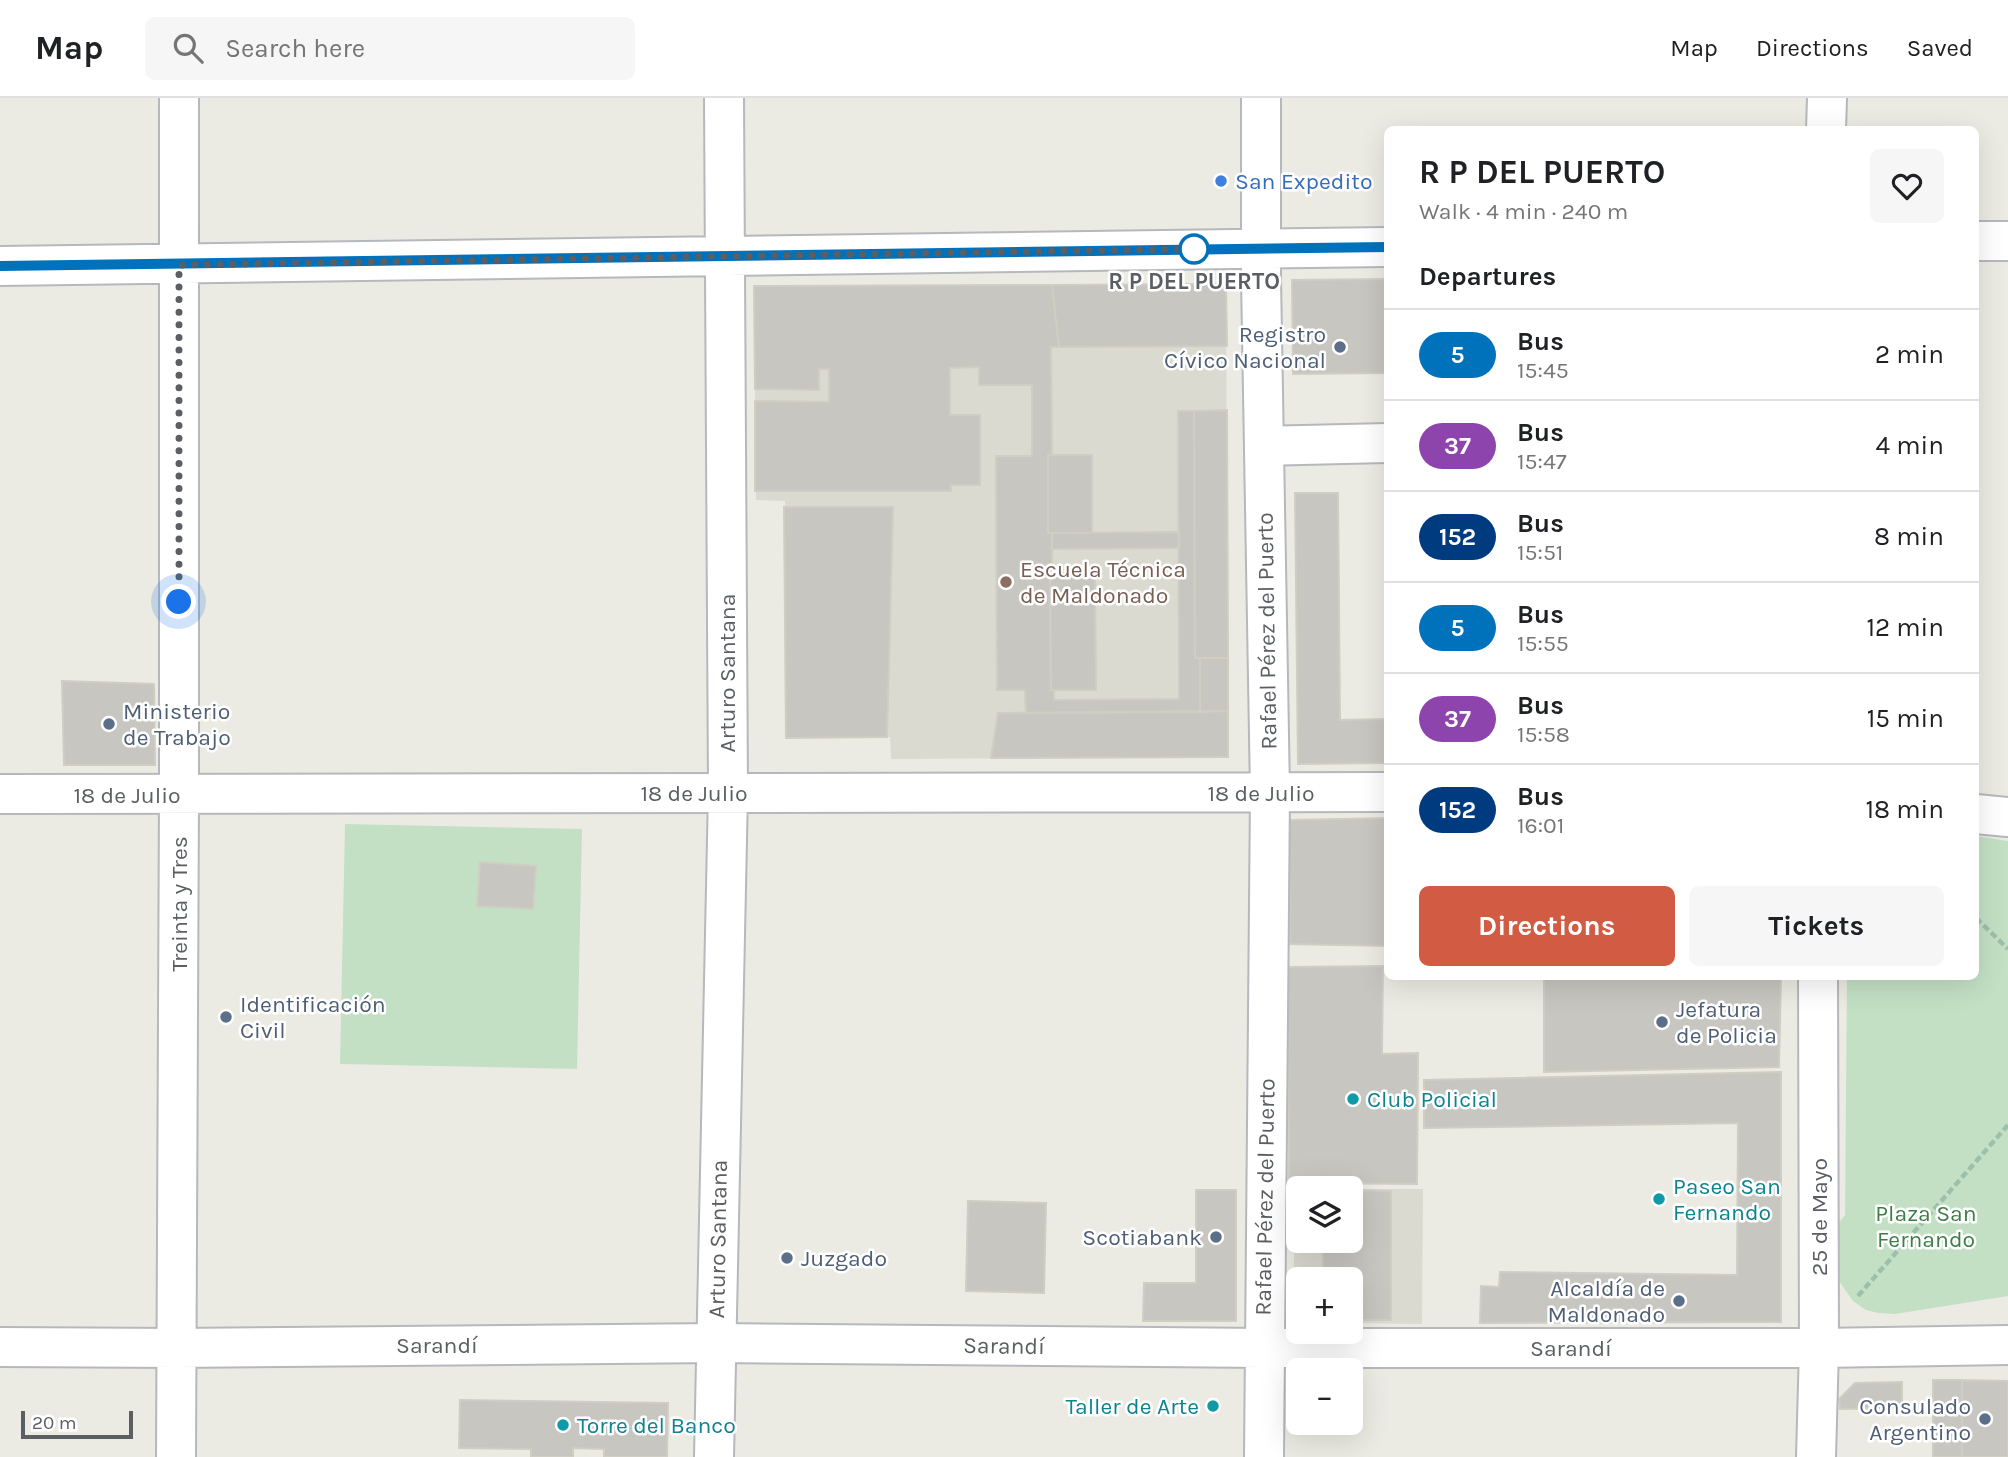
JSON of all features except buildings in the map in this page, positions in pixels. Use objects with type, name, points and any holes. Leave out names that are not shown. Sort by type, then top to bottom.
[{"type":"street","name":"Treinta y Tres","points":[[176,1457],[178,98]]},
{"type":"street","name":"Arturo Santana","points":[[714,1457],[728,792],[724,98]]},
{"type":"street","name":"Rafael Pérez del Puerto","points":[[1261,98],[1270,793],[1264,1457]]},
{"type":"street","points":[[1826,126],[1827,98]]},
{"type":"street","points":[[1979,241],[2008,241]]},
{"type":"street","points":[[0,266],[1384,247]]},
{"type":"street","points":[[1264,446],[1384,443]]},
{"type":"street","name":"18 de Julio","points":[[0,794],[1384,792]]},
{"type":"street","points":[[1979,814],[2008,817]]},
{"type":"street","name":"25 de Mayo","points":[[1816,1457],[1819,1348],[1818,980]]},
{"type":"street","name":"Sarandí","points":[[0,1347],[716,1343],[1264,1348],[1819,1348],[2008,1345]]},
{"type":"path","points":[[1979,921],[2008,949]]},
{"type":"path","points":[[1853,1301],[2008,1125]]},
{"type":"shaded area","name":"Escuela Técnica de Maldonado","points":[[1226,284],[1228,757],[891,759],[890,737],[786,738],[785,501],[756,500],[754,286]]},
{"type":"shaded area","points":[[1363,1189],[1423,1189],[1422,1324],[1363,1323],[1363,1267],[1294,1267],[1294,1253],[1363,1253]]},
{"type":"green space","points":[[345,824],[582,829],[577,1069],[340,1064]]},
{"type":"green space","name":"Plaza San Fernando","points":[[1979,836],[2008,841],[2008,1296],[1895,1314],[1866,1310],[1853,1301],[1837,1278],[1834,1229],[1845,1215],[1847,980],[1979,980]]},
{"type":"bus line","name":"5","points":[[0,266],[1384,247]]},
{"type":"place","name":"San Expedito","points":[[1221,181]]},
{"type":"place","name":"R P DEL PUERTO","points":[[1194,249]]},
{"type":"place","name":"Registro Cívico Nacional","points":[[1340,347]]},
{"type":"place","name":"Escuela Técnica de Maldonado","points":[[1006,582]]},
{"type":"place","name":"Ministerio de Trabajo","points":[[109,724]]},
{"type":"place","name":"Identificación Civil","points":[[226,1017]]},
{"type":"place","name":"Jefatura de Policia","points":[[1662,1022]]},
{"type":"place","name":"Club Policial","points":[[1353,1099]]},
{"type":"place","name":"Paseo San Fernando","points":[[1659,1199]]},
{"type":"place","name":"Scotiabank","points":[[1216,1237]]},
{"type":"place","name":"Juzgado","points":[[787,1258]]},
{"type":"place","name":"Alcaldía de Maldonado","points":[[1679,1301]]},
{"type":"place","name":"Taller de Arte","points":[[1213,1406]]},
{"type":"place","name":"Consulado Argentino","points":[[1985,1419]]},
{"type":"place","name":"Torre del Banco","points":[[563,1425]]},
{"type":"route","points":[[179,602],[179,265],[1194,249]]}]
